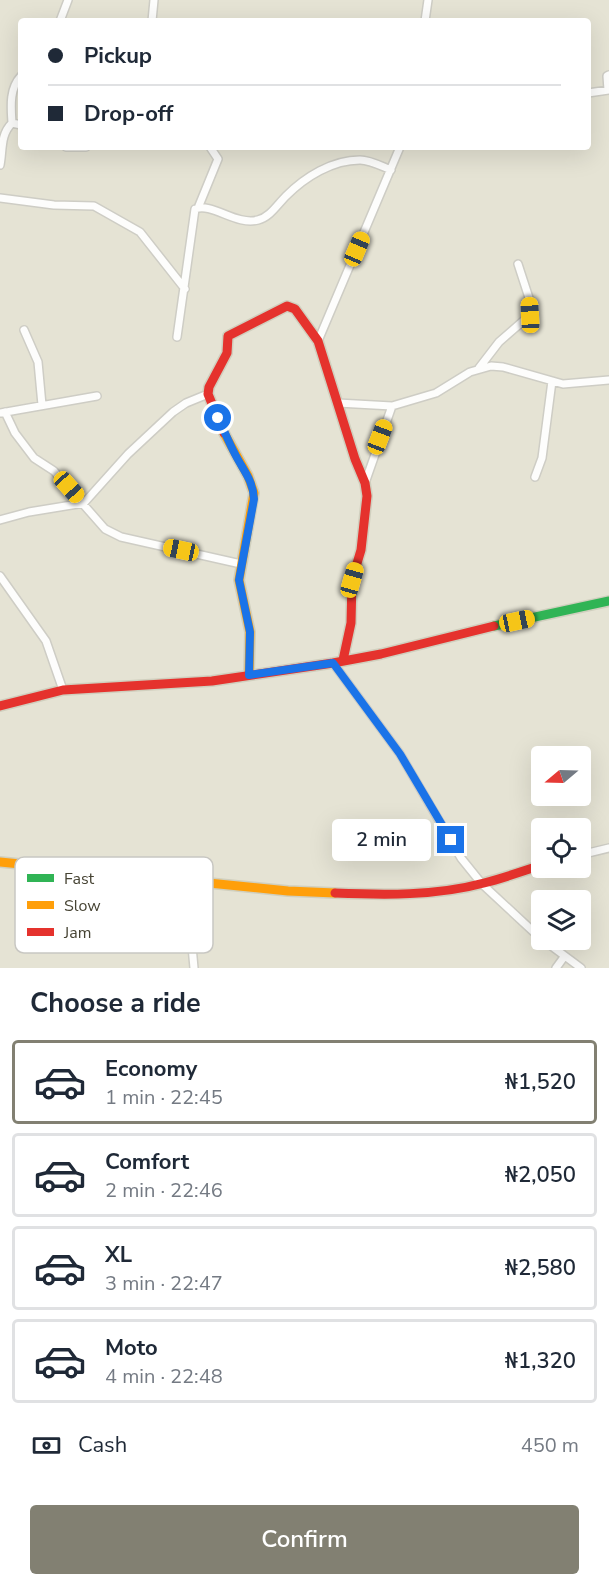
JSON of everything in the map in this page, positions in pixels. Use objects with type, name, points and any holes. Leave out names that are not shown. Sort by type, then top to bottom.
[{"type":"street","points":[[61,18],[68,0]]},
{"type":"street","points":[[152,18],[154,0],[159,0]]},
{"type":"street","points":[[425,18],[428,0]]},
{"type":"street","points":[[591,93],[608,90],[607,76],[609,75]]},
{"type":"street","points":[[0,165],[1,138],[12,123],[10,105],[18,80]]},
{"type":"street","points":[[12,123],[18,124]]},
{"type":"street","points":[[177,337],[193,214],[198,208],[218,159],[212,150]]},
{"type":"street","points":[[318,341],[399,150]]},
{"type":"street","points":[[198,208],[202,207],[246,222],[254,221],[268,215],[305,180],[328,167],[361,160],[391,170]]},
{"type":"street","points":[[0,198],[54,205],[94,206],[140,232],[185,289]]},
{"type":"street","points":[[338,403],[392,406],[436,393],[479,368],[499,342],[530,315],[530,301],[518,264]]},
{"type":"street","points":[[249,675],[250,632],[240,588],[241,564],[254,490],[208,394],[209,387],[227,353],[228,336],[287,306],[295,309],[318,341],[364,483],[367,506],[361,550],[352,580],[351,623],[338,661]]},
{"type":"street","points":[[24,330],[38,362],[42,405]]},
{"type":"street","points":[[479,368],[503,367],[552,381],[573,384],[609,380]]},
{"type":"street","points":[[535,477],[542,458],[552,381]]},
{"type":"street","points":[[0,520],[29,512],[84,503],[128,454],[173,412],[186,403],[208,394]]},
{"type":"street","points":[[97,396],[2,412],[34,458],[54,471],[105,530],[121,537],[241,564]]},
{"type":"street","points":[[364,483],[392,406]]},
{"type":"street","points":[[0,576],[46,641],[63,690]]},
{"type":"street","points":[[0,706],[63,690],[212,681],[381,654],[609,601]]},
{"type":"street","points":[[338,661],[400,754],[461,858],[482,884],[538,936],[581,968]]},
{"type":"street","points":[[591,852],[609,848]]},
{"type":"street","points":[[0,862],[15,863]]},
{"type":"street","points":[[213,883],[288,891],[383,895],[430,892],[482,884],[531,868]]},
{"type":"street","points":[[193,953],[194,968]]},
{"type":"street","points":[[555,968],[564,957]]},
{"type":"shaded area","points":[[0,0],[609,0],[609,968],[0,968]]},
{"type":"traffic: fast","points":[[494,626],[609,601]]},
{"type":"traffic: slow","points":[[224,433],[248,476],[254,493],[239,580],[250,632],[249,675]]},
{"type":"traffic: slow","points":[[0,862],[15,864]]},
{"type":"traffic: slow","points":[[213,883],[335,893]]},
{"type":"traffic: jam","points":[[224,433],[208,394],[209,387],[227,353],[228,336],[287,306],[295,309],[318,341],[355,459],[365,483],[367,496],[361,550],[352,580],[351,623],[343,660]]},
{"type":"traffic: jam","points":[[0,706],[63,690],[212,681],[333,663],[381,654],[494,626]]},
{"type":"traffic: jam","points":[[335,893],[391,894],[447,890],[491,881],[531,868]]},
{"type":"route","points":[[218,418],[254,490],[239,580],[250,632],[249,675],[333,663],[400,754],[451,840]]}]
